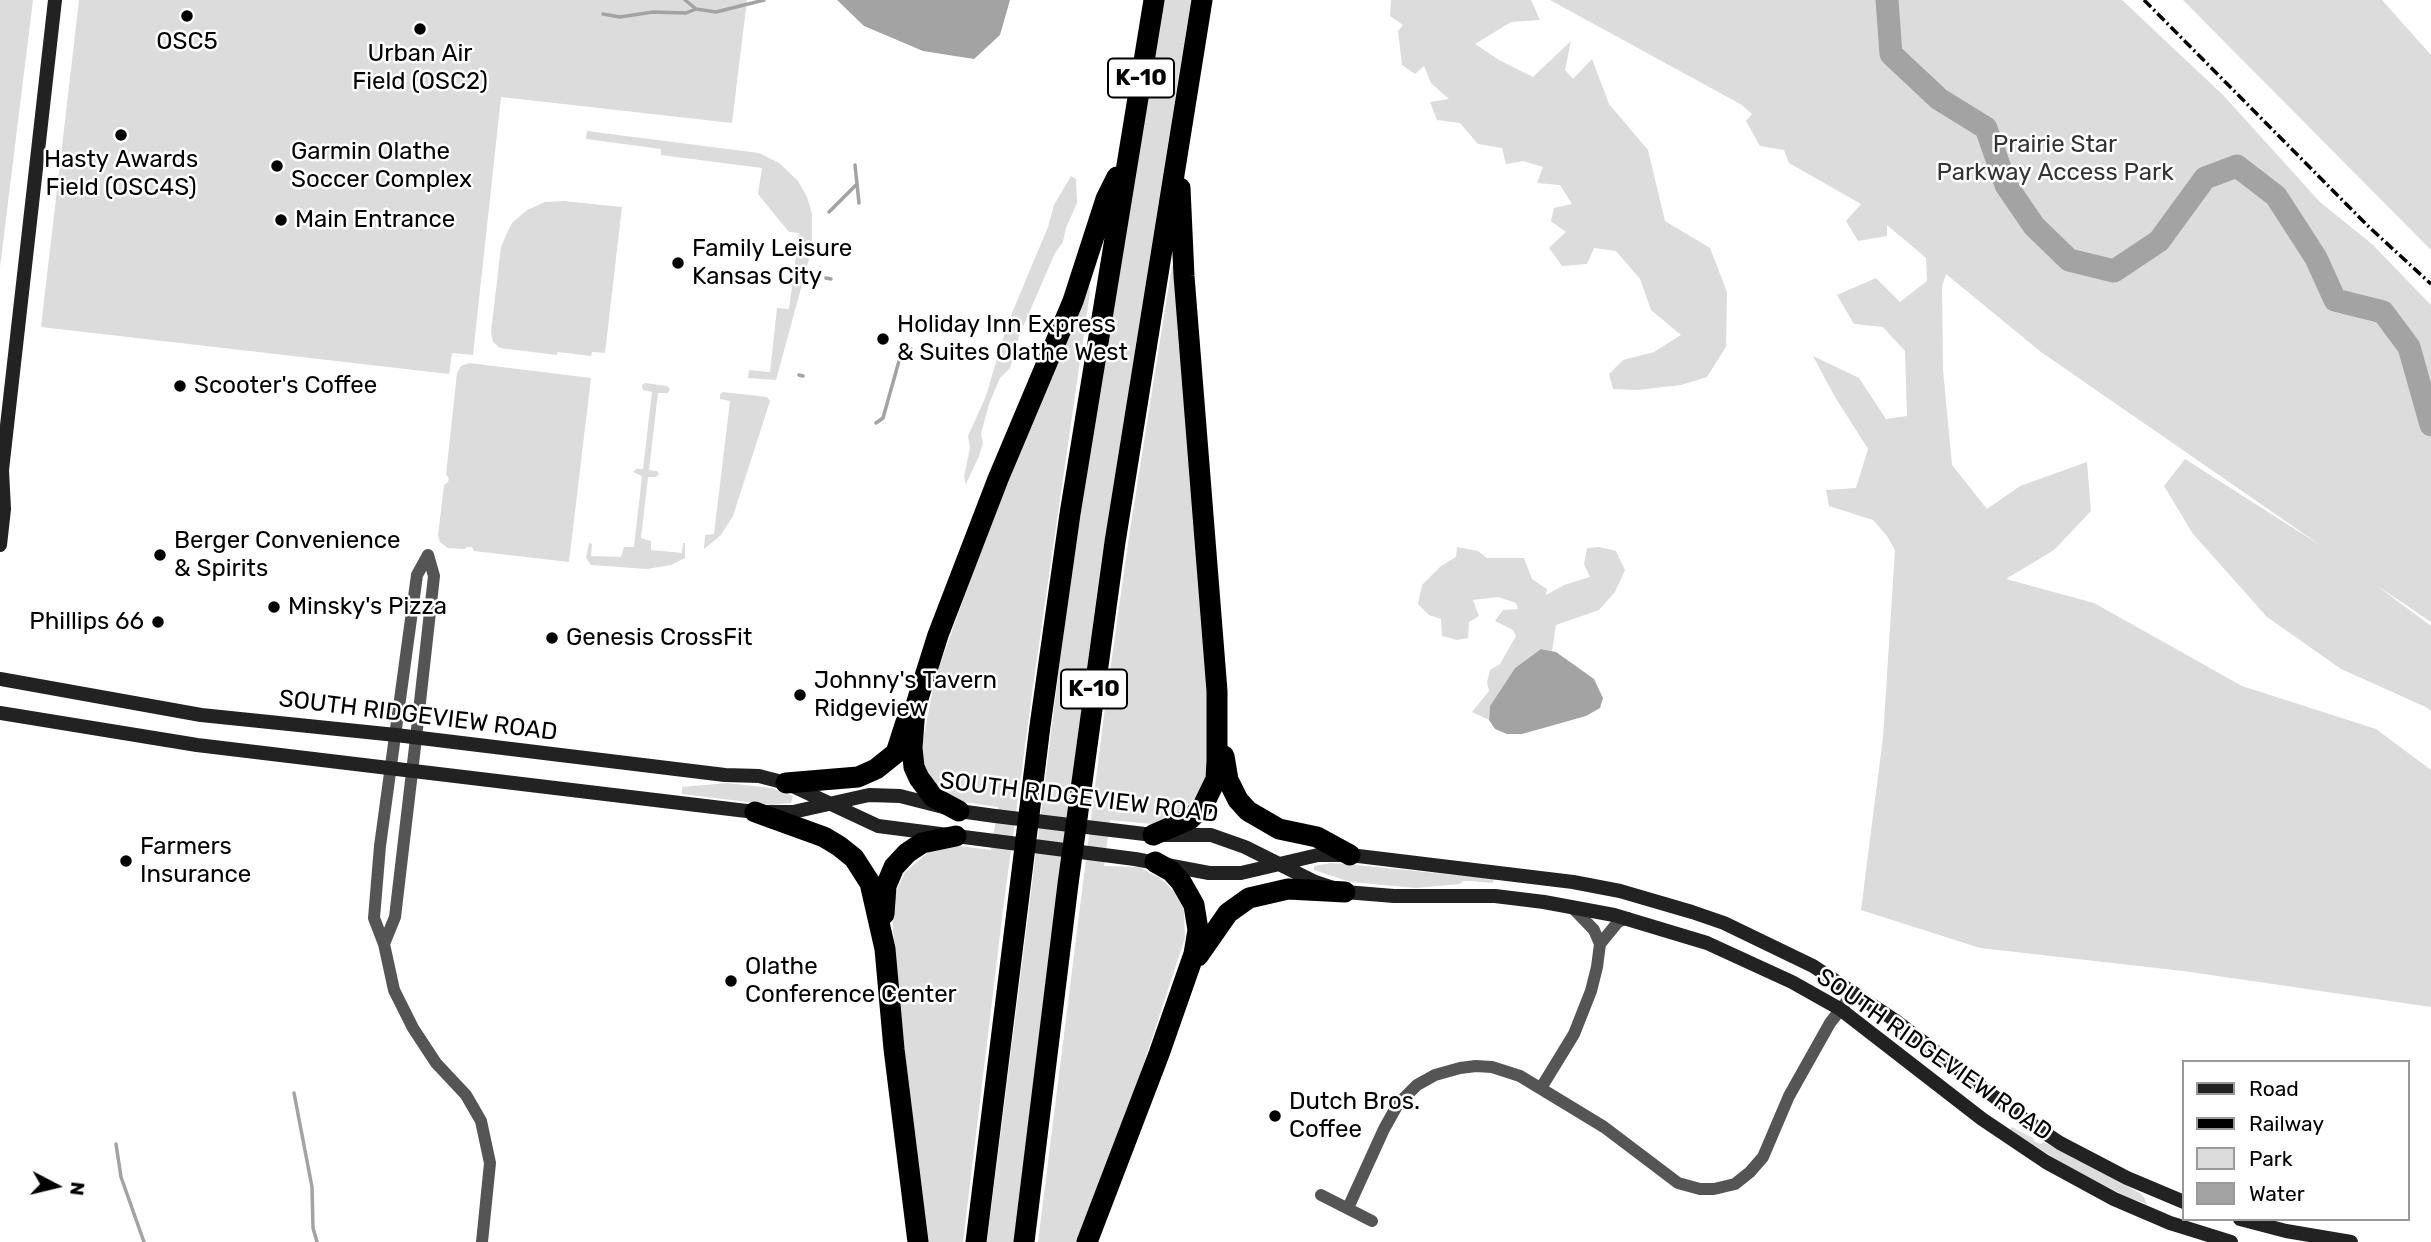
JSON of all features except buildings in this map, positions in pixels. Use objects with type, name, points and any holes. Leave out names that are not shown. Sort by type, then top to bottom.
[{"type":"highway","name":"K-10","points":[[976,1242],[1042,713],[1070,514],[1154,0]]},
{"type":"highway","name":"K-10","points":[[1024,1242],[1068,884],[1113,555],[1202,0]]},
{"type":"highway","points":[[1179,137],[1184,276],[1217,691],[1228,780],[1238,800],[1248,811],[1279,830],[1317,837],[1350,855]]},
{"type":"highway","points":[[959,811],[933,797],[914,767],[912,748],[915,708],[939,635],[993,492],[1073,301],[1106,199],[1128,156]]},
{"type":"highway","points":[[1153,835],[1190,819],[1211,793],[1216,779],[1217,691]]},
{"type":"highway","points":[[786,783],[858,777],[877,769],[896,753],[906,721],[915,708]]},
{"type":"highway","points":[[755,812],[824,837],[854,858],[870,883],[885,949]]},
{"type":"highway","points":[[918,1242],[894,1049],[885,949],[883,920],[886,886],[894,867],[907,853],[922,843],[956,836]]},
{"type":"highway","points":[[1087,1242],[1194,954],[1198,918],[1189,894],[1181,881],[1155,862]]},
{"type":"highway","points":[[1185,983],[1213,932],[1228,913],[1249,898],[1288,889],[1345,892]]},
{"type":"main road","points":[[0,545],[4,509],[1,472],[55,0]]},
{"type":"main road","name":"SOUTH RIDGEVIEW ROAD","points":[[0,679],[201,715],[396,735],[725,775],[759,776],[786,783],[878,826],[1109,855],[1209,873],[1241,873],[1318,855],[1350,855],[1573,882],[1619,891],[1724,923],[1778,948],[1854,992],[2018,1115],[2060,1143],[2127,1178],[2182,1202]]},
{"type":"main road","name":"SOUTH RIDGEVIEW ROAD","points":[[0,713],[197,745],[755,812],[793,812],[869,795],[886,795],[995,816],[1153,835],[1211,835],[1245,847],[1315,882],[1345,892],[1394,897],[1495,896],[1571,906],[1628,918],[1681,934],[1792,982],[1840,1009],[1982,1119],[2046,1162],[2114,1199],[2174,1224],[2231,1242]]},
{"type":"main road","points":[[1596,911],[1610,903],[1619,891]]},
{"type":"main road","points":[[2174,1224],[2182,1204]]},
{"type":"main road","points":[[2248,1221],[2286,1231],[2351,1242]]},
{"type":"street","points":[[384,944],[395,917],[416,738],[434,576],[428,555],[418,575],[375,885],[374,918],[384,944],[394,990],[413,1028],[436,1063],[466,1095],[481,1121],[490,1163],[482,1242]]},
{"type":"street","points":[[1571,906],[1591,926],[1600,944]]},
{"type":"street","points":[[1541,1088],[1584,1013],[1600,944],[1618,922],[1628,918]]},
{"type":"street","points":[[1348,1208],[1398,1104],[1417,1085],[1445,1071],[1476,1066],[1506,1070],[1541,1088],[1626,1141],[1678,1183],[1700,1189],[1726,1187],[1742,1179],[1763,1157],[1788,1096],[1840,1009],[1854,992]]},
{"type":"street","points":[[1321,1195],[1372,1221]]},
{"type":"green space","points":[[0,0],[33,0],[0,267]]},
{"type":"green space","name":"Garmin Olathe Soccer Complex","points":[[79,0],[747,0],[732,123],[501,97],[473,355],[452,353],[449,374],[41,327]]},
{"type":"green space","points":[[1164,0],[1191,0],[1101,564],[1052,929],[1014,1242],[987,1242],[1068,598]]},
{"type":"green space","points":[[1391,0],[1531,0],[1540,20],[1511,22],[1475,44],[1533,77],[1571,41],[1565,70],[1573,79],[1592,59],[1609,104],[1648,150],[1665,221],[1710,248],[1727,292],[1726,347],[1707,377],[1681,385],[1638,390],[1613,389],[1609,374],[1623,360],[1654,352],[1681,335],[1651,310],[1640,279],[1616,251],[1594,248],[1587,264],[1562,266],[1549,248],[1566,232],[1551,221],[1554,208],[1572,204],[1560,185],[1537,183],[1543,167],[1523,161],[1506,164],[1502,148],[1478,144],[1460,123],[1437,120],[1430,102],[1449,99],[1431,83],[1424,66],[1415,74],[1402,65],[1398,31],[1403,25],[1390,16]]},
{"type":"green space","name":"Prairie Star Parkway Access Park","points":[[1550,0],[2122,0],[2223,95],[2320,202],[2372,244],[2431,305],[2431,622],[2376,585],[2431,626],[2431,712],[2428,708],[2341,669],[2267,617],[2193,534],[2164,486],[2185,459],[2323,547],[2041,352],[1946,274],[1942,286],[1943,370],[1952,465],[1987,509],[2020,486],[2087,462],[2091,511],[2054,550],[2006,579],[2094,603],[2242,686],[2376,729],[2431,770],[2431,1007],[2183,971],[1980,948],[1861,910],[1883,737],[1895,550],[1873,520],[1829,506],[1826,490],[1856,488],[1868,449],[1813,356],[1859,378],[1886,419],[1907,416],[1905,351],[1883,327],[1854,324],[1837,295],[1876,278],[1900,302],[1927,281],[1926,258],[1887,225],[1887,236],[1858,241],[1846,221],[1861,204],[1789,163],[1784,150],[1760,146],[1746,121],[1752,114],[1742,105]]},
{"type":"green space","points":[[2183,0],[2382,0],[2431,55],[2431,250]]},
{"type":"green space","points":[[587,131],[759,153],[779,163],[798,181],[812,214],[812,248],[776,380],[748,378],[749,370],[770,372],[777,308],[789,309],[799,233],[789,232],[758,194],[762,168],[661,155],[661,149],[586,139]]},
{"type":"green space","points":[[1071,176],[1076,179],[1077,203],[1063,242],[1055,253],[1019,336],[1010,368],[1000,378],[989,404],[981,434],[983,443],[966,484],[964,477],[970,448],[968,436],[986,396],[1007,325],[1048,227],[1054,205]]},
{"type":"green space","points":[[564,201],[622,207],[605,353],[592,352],[591,356],[558,352],[557,355],[500,348],[493,342],[491,332],[501,247],[507,233],[512,223],[527,210],[545,202]]},
{"type":"green space","points":[[1172,265],[1179,266],[1210,688],[1207,771],[1202,787],[1193,801],[1168,820],[1152,824],[1110,820],[1104,866],[1139,867],[1161,879],[1173,890],[1184,910],[1185,938],[1111,1163],[1080,1242],[1038,1242],[1105,707]]},
{"type":"green space","points":[[1089,284],[1003,910],[963,1242],[924,1242],[900,1027],[893,898],[905,872],[929,852],[960,846],[991,850],[998,807],[964,802],[940,790],[924,766],[923,740],[935,679],[1020,440]]},
{"type":"green space","points":[[469,363],[591,378],[569,562],[474,551],[472,547],[448,548],[440,542],[438,536],[444,485],[449,478],[446,475],[457,373],[461,366]]},
{"type":"green space","points":[[645,383],[667,386],[670,389],[668,393],[658,393],[649,470],[659,474],[656,477],[648,477],[641,538],[651,541],[651,550],[682,553],[685,543],[685,558],[671,565],[647,569],[591,565],[586,558],[589,543],[592,544],[591,556],[621,557],[624,547],[634,547],[642,476],[633,472],[643,469],[652,392],[643,390],[642,385]]},
{"type":"green space","points":[[723,392],[767,397],[770,401],[733,516],[721,535],[704,549],[705,535],[714,534],[730,401],[720,399]]},
{"type":"green space","points":[[1457,547],[1478,551],[1487,558],[1524,558],[1532,579],[1547,589],[1546,595],[1564,585],[1590,577],[1584,564],[1587,548],[1599,547],[1616,551],[1625,570],[1615,592],[1599,610],[1556,625],[1552,651],[1541,649],[1515,668],[1490,706],[1489,720],[1472,712],[1489,691],[1487,682],[1490,670],[1500,664],[1516,636],[1513,630],[1495,621],[1503,610],[1518,609],[1516,603],[1498,597],[1473,600],[1479,616],[1469,622],[1468,638],[1457,640],[1442,636],[1441,619],[1429,615],[1418,604],[1422,585],[1441,566],[1456,557]]},
{"type":"green space","points":[[727,783],[771,788],[793,796],[791,803],[772,805],[682,794],[682,787]]},
{"type":"green space","points":[[1331,863],[1494,879],[1493,883],[1463,881],[1460,884],[1416,888],[1350,882],[1314,870],[1314,866]]},
{"type":"green space","points":[[2012,1127],[2033,1138],[2035,1142],[2044,1142],[2138,1192],[2147,1204],[2127,1197],[2065,1165],[2010,1130]]},
{"type":"water","points":[[837,0],[1010,0],[1000,35],[974,59],[923,51],[864,26]]},
{"type":"water","points":[[1541,649],[1556,652],[1594,679],[1603,698],[1600,708],[1586,716],[1522,734],[1507,734],[1495,729],[1489,720],[1490,706],[1515,668]]},
{"type":"waterway","points":[[685,0],[696,9]]},
{"type":"waterway","points":[[603,14],[620,17],[653,12],[686,13],[696,9],[716,12],[764,0]]},
{"type":"waterway","points":[[1887,0],[1891,54],[1939,99],[1986,128],[2006,185],[2034,226],[2069,260],[2114,271],[2159,241],[2205,178],[2237,166],[2276,196],[2316,258],[2335,300],[2383,312],[2409,347],[2431,425]]},
{"type":"waterway","points":[[855,165],[859,203]]},
{"type":"waterway","points":[[829,212],[856,185]]},
{"type":"waterway","points":[[826,278],[831,279]]},
{"type":"waterway","points":[[876,423],[883,418],[899,361],[911,349]]},
{"type":"waterway","points":[[799,375],[803,376]]},
{"type":"waterway","points":[[294,1093],[312,1187],[313,1228],[317,1242]]},
{"type":"waterway","points":[[116,1144],[121,1177],[144,1242]]},
{"type":"railway","points":[[2144,0],[2369,227],[2431,284]]},
{"type":"place","name":"OSC5","points":[[187,16]]},
{"type":"place","name":"Urban Air Field (OSC2)","points":[[420,29]]},
{"type":"place","name":"Hasty Awards Field (OSC4S)","points":[[121,135]]},
{"type":"place","name":"Garmin Olathe Soccer Complex","points":[[277,166]]},
{"type":"place","name":"Main Entrance","points":[[281,220]]},
{"type":"place","name":"Family Leisure Kansas City","points":[[678,263]]},
{"type":"place","name":"Holiday Inn Express & Suites Olathe West","points":[[883,339]]},
{"type":"place","name":"Scooter's Coffee","points":[[180,386]]},
{"type":"place","name":"Berger Convenience & Spirits","points":[[160,555]]},
{"type":"place","name":"Minsky's Pizza","points":[[274,607]]},
{"type":"place","name":"Phillips 66","points":[[158,622]]},
{"type":"place","name":"Genesis CrossFit","points":[[552,638]]},
{"type":"place","name":"Johnny's Tavern Ridgeview","points":[[800,695]]},
{"type":"place","name":"Farmers Insurance","points":[[126,861]]},
{"type":"place","name":"Olathe Conference Center","points":[[731,981]]},
{"type":"place","name":"Dutch Bros. Coffee","points":[[1275,1116]]}]
